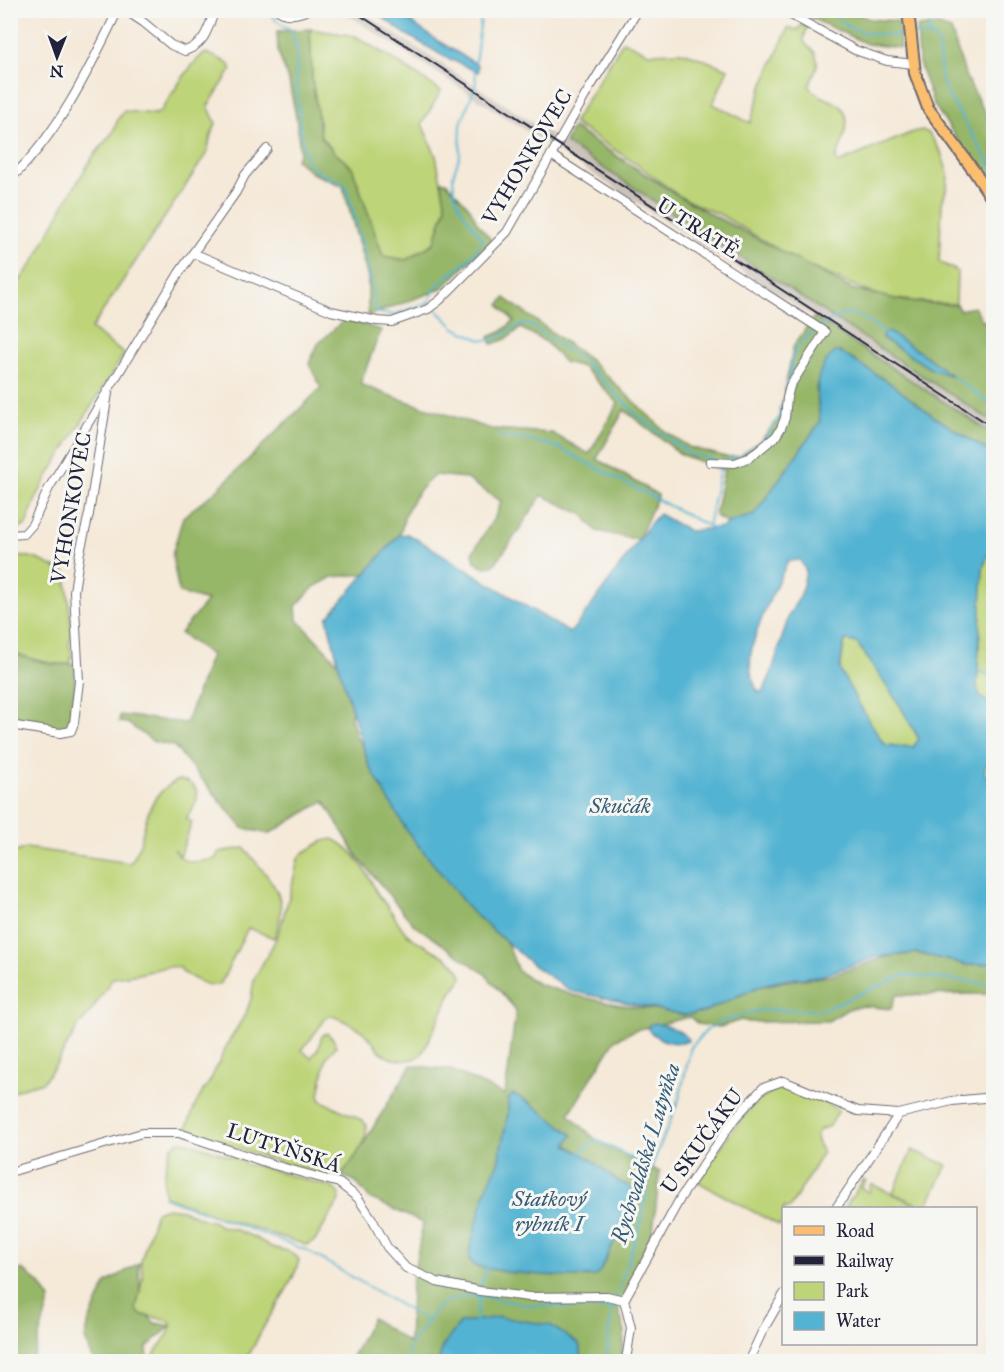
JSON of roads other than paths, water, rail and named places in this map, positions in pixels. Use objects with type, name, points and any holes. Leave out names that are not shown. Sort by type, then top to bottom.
[{"type":"main road","points":[[908,10],[915,73],[928,108],[974,171],[993,202]]},
{"type":"street","points":[[10,179],[25,165],[63,114],[116,14],[123,10],[143,22],[171,45],[185,51],[197,46],[208,30],[215,10]]},
{"type":"street","points":[[278,10],[282,14],[296,15],[308,10]]},
{"type":"street","name":"VYHONKOVEC","points":[[193,253],[331,311],[392,322],[429,309],[507,232],[638,10]]},
{"type":"street","points":[[782,10],[855,50],[887,61],[914,64]]},
{"type":"street","name":"VYHONKOVEC","points":[[10,725],[60,733],[71,731],[79,681],[74,591],[91,504],[109,389],[179,273],[236,192],[244,175],[267,149]]},
{"type":"street","name":"U TRATĚ","points":[[551,155],[824,331],[790,386],[785,418],[776,436],[748,458],[735,463],[713,462]]},
{"type":"street","points":[[10,536],[24,534],[32,525],[49,488],[109,389]]},
{"type":"street","name":"U SKUČÁKU","points":[[624,1300],[681,1197],[735,1118],[763,1088],[783,1081],[858,1111],[899,1114],[952,1101],[993,1097]]},
{"type":"street","points":[[837,1207],[899,1114]]},
{"type":"street","name":"LUTYŇSKÁ","points":[[10,1172],[142,1133],[179,1133],[274,1165],[339,1183],[358,1198],[387,1247],[406,1268],[437,1282],[480,1292],[529,1297],[608,1296],[624,1300]]},
{"type":"street","points":[[748,1362],[782,1296]]},
{"type":"street","points":[[624,1300],[631,1328],[625,1362]]},
{"type":"water","points":[[377,11],[395,11],[478,65],[478,72],[443,56],[404,33]]},
{"type":"water","points":[[884,332],[889,332],[926,356],[953,377],[931,369],[882,338]]},
{"type":"water","name":"Skučák","points":[[835,352],[840,352],[890,383],[936,418],[993,454],[993,542],[983,568],[977,687],[980,697],[986,701],[993,699],[993,760],[986,765],[985,773],[994,784],[993,963],[967,965],[917,953],[877,957],[821,976],[789,979],[762,985],[704,1012],[684,1015],[571,991],[534,966],[470,910],[407,831],[369,766],[341,674],[327,618],[399,535],[407,534],[570,633],[659,514],[689,531],[724,527],[727,523],[754,515],[820,422],[817,384],[827,360]],"holes":[[[800,560],[806,571],[801,594],[789,615],[771,674],[764,689],[759,693],[751,672],[750,661],[754,640],[788,561]],[[845,640],[857,643],[899,704],[919,739],[913,747],[884,744],[840,670]]]},
{"type":"water","points":[[654,1023],[676,1030],[688,1038],[688,1041],[677,1043],[661,1039],[648,1029],[649,1025]]},
{"type":"water","name":"Statkový rybník I","points":[[513,1094],[530,1103],[573,1135],[566,1145],[591,1159],[617,1181],[629,1186],[633,1193],[619,1232],[600,1271],[595,1276],[569,1277],[506,1272],[475,1266],[469,1259],[485,1192],[498,1163],[508,1114],[508,1100]]},
{"type":"water","points":[[499,1317],[550,1325],[579,1344],[582,1361],[439,1361],[442,1347],[460,1323]]},
{"type":"waterway","points":[[267,10],[277,21],[291,30],[297,48],[296,84],[301,134],[307,162],[316,171],[343,183],[347,189],[369,271],[376,312],[393,315],[429,302]]},
{"type":"waterway","points":[[475,64],[482,10]]},
{"type":"waterway","points":[[834,10],[842,22],[855,30],[873,34],[906,35]]},
{"type":"waterway","points":[[928,10],[930,35]]},
{"type":"waterway","points":[[914,34],[931,36],[938,42],[942,81],[948,95],[994,170]]},
{"type":"waterway","points":[[475,70],[476,83],[461,124],[460,155],[453,175],[454,192],[461,209],[483,240],[470,257],[436,287],[429,302],[455,328],[481,340],[494,340],[521,324],[530,325],[584,361],[635,413],[658,431],[690,454],[713,459]]},
{"type":"waterway","points":[[821,326],[841,316],[851,314],[867,320],[885,333]]},
{"type":"waterway","points":[[786,388],[795,349],[816,329]]},
{"type":"waterway","points":[[953,376],[994,407]]},
{"type":"waterway","points":[[729,459],[741,456],[763,441],[780,416],[779,409],[783,403]]},
{"type":"waterway","points":[[499,436],[557,447],[708,526]]},
{"type":"waterway","points":[[717,530],[708,526],[721,464]]},
{"type":"waterway","points":[[977,669],[994,678]]},
{"type":"waterway","name":"Rychvaldská Lutyňka","points":[[607,1362],[612,1309],[640,1225],[651,1168],[679,1099],[691,1047],[708,1029],[722,1021],[761,1010],[822,1010],[904,975],[994,984]]},
{"type":"waterway","points":[[578,1156],[595,1139],[651,1168]]},
{"type":"waterway","points":[[164,1197],[306,1250],[427,1321]]},
{"type":"waterway","name":"Rychvaldská Lutyňka","points":[[475,1323],[481,1285],[487,1267]]},
{"type":"waterway","name":"Rychvaldská Lutyňka","points":[[407,1362],[414,1340],[434,1312],[446,1301],[479,1296],[526,1305],[611,1309]]},
{"type":"railway","points":[[352,10],[994,428]]}]
